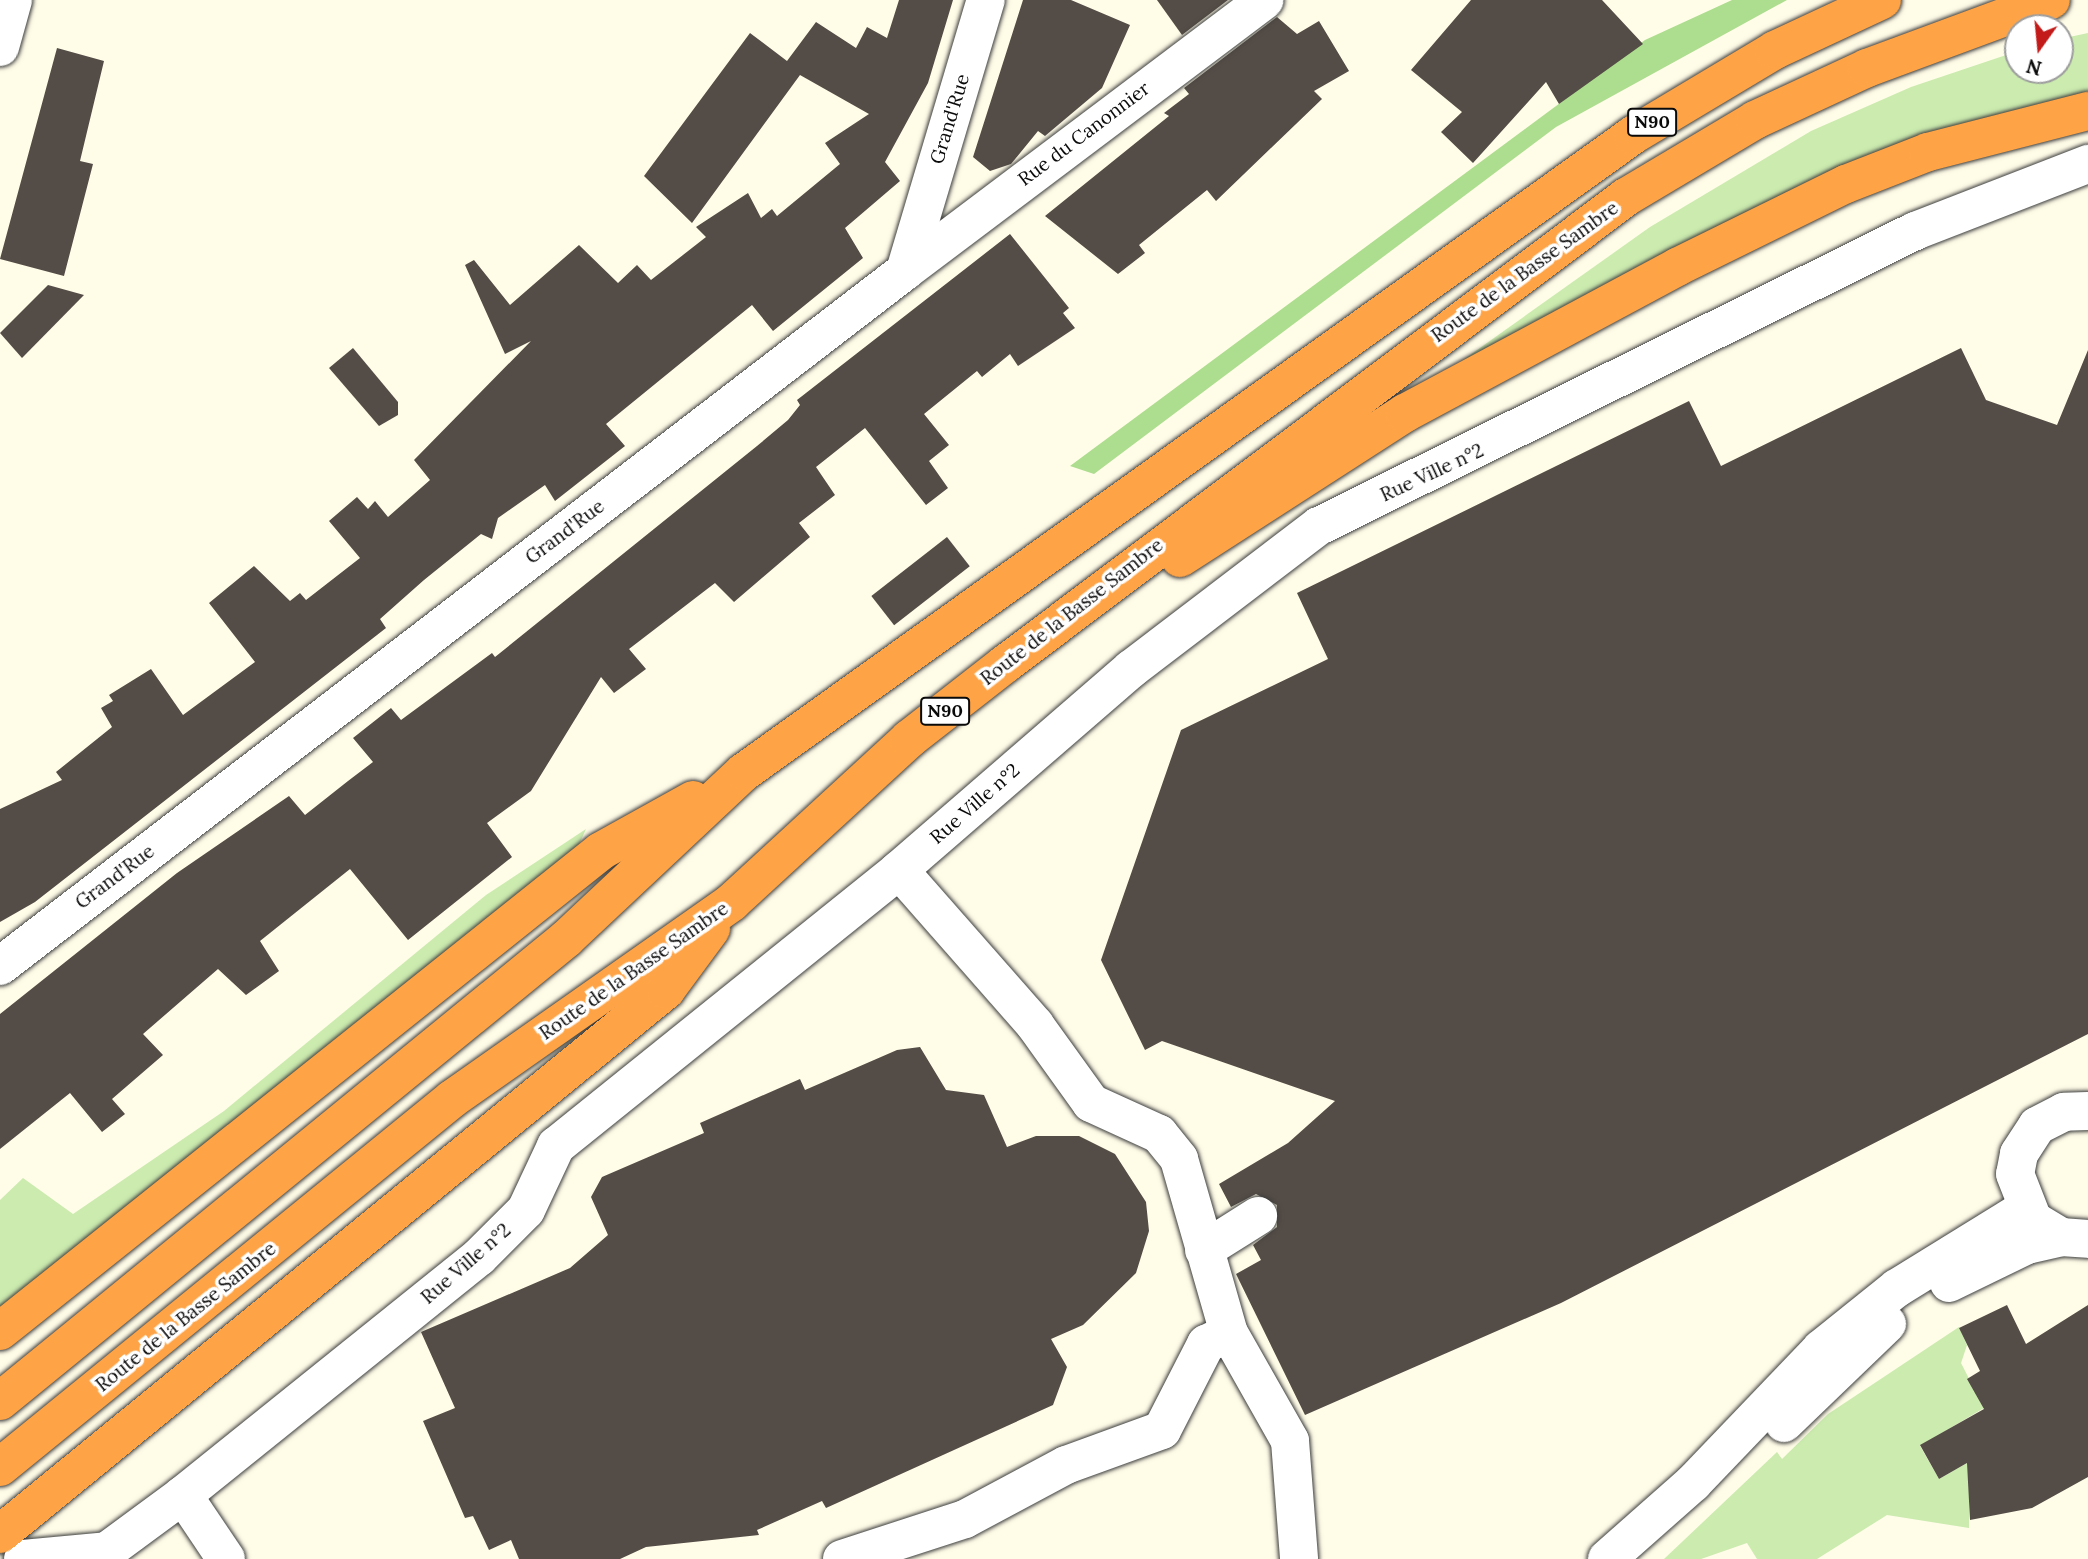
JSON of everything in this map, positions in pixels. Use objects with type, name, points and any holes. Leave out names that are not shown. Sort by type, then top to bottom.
[{"type":"highway","name":"N90","points":[[0,1401],[566,939],[744,772],[1633,135],[1775,50],[1882,0]]},
{"type":"highway","name":"Route de la Basse Sambre","points":[[0,1467],[452,1099],[732,902],[909,739],[1210,504],[1691,156],[1867,68],[2051,0]]},
{"type":"highway","points":[[1005,664],[1405,413],[1677,267],[1846,184],[1928,152],[2088,111]]},
{"type":"highway","points":[[0,1331],[601,851],[744,772]]},
{"type":"highway","points":[[0,1534],[666,990],[732,902]]},
{"type":"street","points":[[0,47],[13,0]]},
{"type":"street","name":"Grand'Rue","points":[[0,966],[905,271],[986,0]]},
{"type":"street","name":"Rue du Canonnier","points":[[905,271],[1264,0]]},
{"type":"street","name":"Rue Ville n°2","points":[[23,1559],[107,1551],[183,1495],[479,1257],[526,1210],[556,1146],[899,870],[1131,669],[1319,526],[1507,438],[1695,336],[1916,231],[2088,164]]},
{"type":"street","points":[[899,870],[1035,1025],[1091,1104],[1159,1134],[1179,1159],[1229,1333],[1290,1441],[1299,1559]]},
{"type":"street","points":[[2074,1238],[2025,1209],[2015,1174],[2026,1139],[2064,1112],[2088,1111]]},
{"type":"street","points":[[1607,1559],[1693,1483],[1821,1349],[1897,1288],[2025,1209]]},
{"type":"street","points":[[1204,1250],[1258,1216]]},
{"type":"street","points":[[1640,1559],[1899,1312],[1973,1269],[2074,1238]]},
{"type":"street","points":[[842,1559],[965,1519],[1066,1465],[1161,1430],[1206,1344],[1229,1333]]},
{"type":"street","points":[[183,1495],[226,1559]]},
{"type":"green space","points":[[1732,0],[1787,0],[1556,127],[1094,474],[1070,466],[1645,40]]},
{"type":"green space","points":[[2088,33],[2088,100],[1439,377],[1650,227],[1811,131],[1911,87],[2004,56],[2004,84],[2074,84],[2074,36]]},
{"type":"green space","points":[[586,829],[576,851],[0,1308],[0,1200],[23,1178],[73,1214],[224,1111],[486,895]]},
{"type":"green space","points":[[1959,1327],[1967,1345],[1961,1363],[1984,1408],[1920,1446],[1939,1479],[1969,1462],[1969,1528],[1887,1515],[1817,1559],[1757,1559],[1747,1543],[1701,1559],[1664,1559],[1777,1452],[1782,1459],[1828,1414]]},
{"type":"building","points":[[899,0],[953,0],[928,83],[885,162],[900,181],[845,228],[863,258],[773,331],[752,305],[606,424],[625,446],[555,501],[545,485],[498,518],[492,539],[481,534],[424,580],[380,619],[386,628],[35,902],[0,922],[0,809],[62,780],[56,772],[112,727],[101,708],[113,701],[109,695],[151,669],[183,715],[255,662],[209,603],[254,566],[290,601],[300,593],[306,600],[360,558],[329,521],[357,497],[368,509],[375,501],[388,517],[430,480],[414,460],[531,341],[505,354],[465,265],[474,260],[510,305],[579,245],[618,283],[637,265],[651,280],[706,237],[696,227],[748,193],[761,218],[772,209],[777,216],[840,164],[825,143],[869,114],[800,75],[692,223],[644,176],[750,33],[787,61],[816,22],[856,48],[867,27],[887,38]]},
{"type":"building","points":[[1023,0],[1071,0],[1130,25],[1102,88],[1045,136],[1038,131],[1011,164],[990,171],[973,157]]},
{"type":"building","points":[[1157,0],[1228,0],[1182,35]]},
{"type":"building","points":[[1471,0],[1602,0],[1643,44],[1559,104],[1546,82],[1473,163],[1441,132],[1462,112],[1411,70]]},
{"type":"building","points":[[1277,17],[1297,34],[1319,21],[1349,71],[1314,91],[1322,99],[1216,201],[1207,190],[1139,245],[1145,253],[1118,274],[1045,216],[1169,116],[1164,113],[1189,94],[1184,88]]},
{"type":"building","points":[[57,48],[104,61],[80,161],[93,164],[64,276],[0,259]]},
{"type":"building","points":[[1010,234],[1069,308],[1063,313],[1075,328],[1018,366],[1010,354],[982,377],[977,371],[924,414],[949,445],[929,461],[948,488],[926,505],[865,428],[816,467],[835,495],[799,523],[810,537],[734,602],[715,583],[629,649],[646,669],[614,693],[601,677],[531,791],[487,823],[512,857],[408,940],[350,869],[260,941],[279,971],[246,995],[218,969],[143,1034],[163,1055],[112,1099],[125,1114],[102,1132],[70,1093],[0,1149],[0,1014],[177,873],[289,796],[305,815],[373,762],[353,738],[391,708],[401,720],[492,653],[495,657],[788,420],[800,405],[797,400]]},
{"type":"building","points":[[48,285],[84,295],[22,358],[0,333]]},
{"type":"building","points":[[353,348],[398,402],[398,415],[379,426],[329,368]]},
{"type":"building","points":[[1961,348],[1986,400],[2057,425],[2088,350],[2088,1034],[1561,1303],[1305,1415],[1236,1274],[1261,1260],[1253,1245],[1277,1227],[1277,1205],[1256,1194],[1231,1207],[1219,1184],[1288,1143],[1335,1101],[1162,1041],[1145,1050],[1101,960],[1181,730],[1328,659],[1297,593],[1689,401],[1721,466]]},
{"type":"building","points":[[947,537],[970,566],[894,625],[871,596]]},
{"type":"building","points":[[920,1047],[946,1090],[984,1095],[1007,1147],[1036,1136],[1079,1136],[1115,1154],[1146,1202],[1149,1231],[1136,1273],[1083,1325],[1051,1339],[1067,1367],[1053,1405],[826,1508],[822,1501],[757,1530],[759,1535],[646,1547],[620,1559],[519,1559],[511,1540],[489,1550],[473,1516],[465,1518],[423,1421],[455,1408],[421,1332],[570,1268],[608,1235],[591,1197],[602,1177],[704,1133],[700,1123],[800,1079],[805,1090],[897,1050]]},
{"type":"building","points":[[2007,1305],[2026,1344],[2088,1305],[2088,1477],[2032,1508],[1970,1520],[1967,1463],[1939,1479],[1920,1445],[1984,1409],[1967,1379],[1980,1371],[1959,1328]]}]
